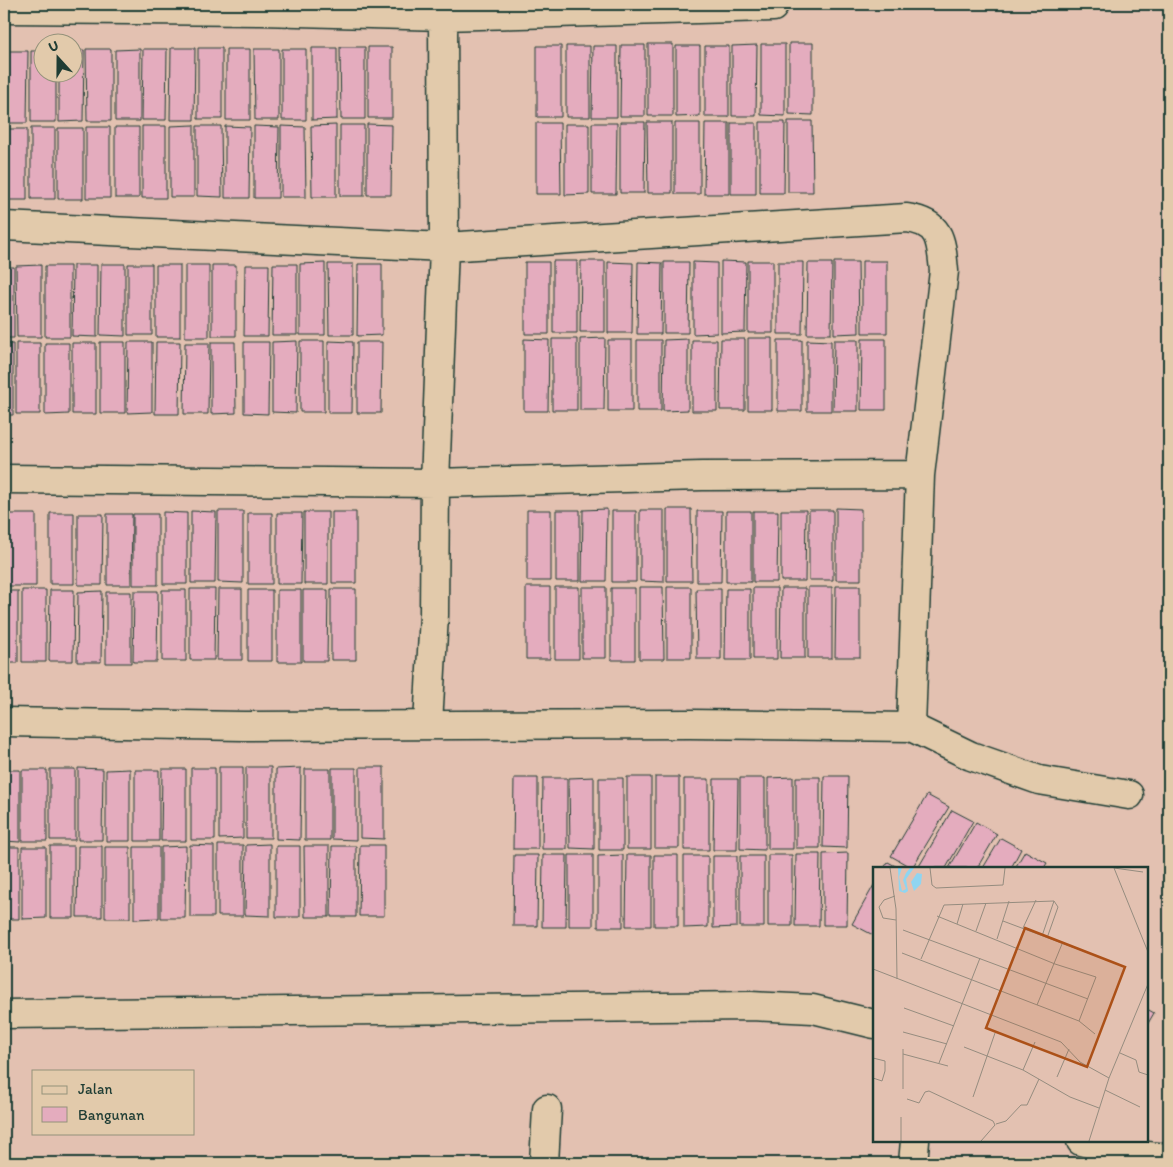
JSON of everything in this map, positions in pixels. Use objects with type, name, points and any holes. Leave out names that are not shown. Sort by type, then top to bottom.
[{"type":"street","points":[[4,9],[261,7],[443,16],[772,7]]},
{"type":"street","points":[[428,724],[434,616],[435,483],[444,247],[443,16]]},
{"type":"street","points":[[4,226],[444,247],[906,218],[927,223],[938,234],[942,243],[944,270],[920,475],[911,726]]},
{"type":"street","points":[[4,479],[435,483],[702,476],[920,475]]},
{"type":"street","points":[[4,722],[243,726],[428,724],[911,726],[971,756],[1039,780],[1129,795]]},
{"type":"street","points":[[4,1014],[751,1006],[813,1009],[873,1024]]},
{"type":"street","points":[[544,1163],[547,1109]]},
{"type":"street","points":[[913,1163],[915,1142]]},
{"type":"street","points":[[1083,1142],[1125,1154],[1169,1158]]},
{"type":"building","points":[[789,43],[813,43],[813,115],[789,114]]},
{"type":"building","points":[[648,44],[673,44],[673,116],[648,116]]},
{"type":"building","points":[[761,44],[785,44],[785,116],[761,115]]},
{"type":"building","points":[[621,45],[645,45],[645,116],[620,116]]},
{"type":"building","points":[[757,45],[756,116],[732,116],[732,46]]},
{"type":"building","points":[[537,46],[561,46],[561,117],[537,117]]},
{"type":"building","points":[[566,46],[590,46],[590,117],[566,117]]},
{"type":"building","points":[[593,46],[617,46],[617,117],[592,117]]},
{"type":"building","points":[[676,46],[700,46],[700,116],[676,117]]},
{"type":"building","points":[[705,46],[729,46],[729,117],[705,117]]},
{"type":"building","points":[[340,47],[365,47],[365,119],[341,119]]},
{"type":"building","points":[[368,47],[392,47],[392,118],[368,118]]},
{"type":"building","points":[[171,48],[195,48],[194,120],[170,120]]},
{"type":"building","points":[[198,48],[222,48],[222,119],[198,119]]},
{"type":"building","points":[[312,48],[337,48],[337,119],[312,120]]},
{"type":"building","points":[[86,49],[111,49],[111,121],[87,121]]},
{"type":"building","points":[[140,49],[140,121],[115,121],[115,50]]},
{"type":"building","points":[[143,49],[167,49],[166,120],[142,120]]},
{"type":"building","points":[[226,49],[250,49],[250,120],[226,120]]},
{"type":"building","points":[[254,49],[279,49],[279,120],[255,120]]},
{"type":"building","points":[[282,49],[306,49],[306,120],[282,120]]},
{"type":"building","points":[[82,50],[84,50],[83,121],[59,122],[59,82],[82,82]]},
{"type":"building","points":[[4,51],[28,51],[27,123],[4,123]]},
{"type":"building","points":[[32,51],[32,82],[56,82],[56,122],[31,122]]},
{"type":"building","points":[[788,121],[812,121],[813,192],[788,192]]},
{"type":"building","points":[[620,122],[645,122],[644,193],[620,193]]},
{"type":"building","points":[[647,122],[672,122],[672,193],[648,193]]},
{"type":"building","points":[[760,122],[785,122],[784,193],[760,193]]},
{"type":"building","points":[[536,123],[560,123],[561,194],[536,194]]},
{"type":"building","points":[[592,123],[617,123],[616,194],[592,194]]},
{"type":"building","points":[[675,123],[700,123],[700,194],[675,194]]},
{"type":"building","points":[[705,123],[729,123],[729,194],[704,194]]},
{"type":"building","points":[[731,123],[756,123],[756,194],[731,194]]},
{"type":"building","points":[[367,124],[392,125],[391,195],[367,195]]},
{"type":"building","points":[[565,124],[589,124],[589,194],[565,195]]},
{"type":"building","points":[[194,125],[194,197],[170,197],[170,126]]},
{"type":"building","points":[[336,125],[336,197],[312,197],[311,126]]},
{"type":"building","points":[[340,125],[364,125],[364,196],[340,196]]},
{"type":"building","points":[[142,126],[166,126],[166,198],[142,198]]},
{"type":"building","points":[[197,126],[221,126],[222,197],[197,196]]},
{"type":"building","points":[[225,126],[250,127],[249,198],[225,198]]},
{"type":"building","points":[[254,126],[279,127],[278,198],[254,198]]},
{"type":"building","points":[[281,126],[305,127],[306,197],[281,197]]},
{"type":"building","points":[[86,127],[110,127],[110,198],[86,198]]},
{"type":"building","points":[[115,127],[139,127],[139,198],[115,198]]},
{"type":"building","points":[[31,128],[55,128],[55,199],[31,199]]},
{"type":"building","points":[[58,128],[83,128],[83,199],[58,199]]},
{"type":"building","points":[[4,129],[27,129],[27,200],[4,200]]},
{"type":"building","points":[[553,261],[577,261],[577,333],[553,333]]},
{"type":"building","points":[[581,261],[605,261],[605,332],[580,332]]},
{"type":"building","points":[[721,261],[746,262],[745,332],[721,333]]},
{"type":"building","points":[[748,261],[773,261],[773,333],[748,333]]},
{"type":"building","points":[[862,261],[887,261],[887,333],[862,333]]},
{"type":"building","points":[[525,262],[549,262],[549,334],[525,334]]},
{"type":"building","points":[[608,262],[633,263],[632,333],[608,333]]},
{"type":"building","points":[[638,262],[662,263],[661,334],[637,334]]},
{"type":"building","points":[[664,262],[689,262],[688,333],[664,333]]},
{"type":"building","points":[[693,262],[717,263],[717,333],[693,334]]},
{"type":"building","points":[[778,262],[803,262],[802,334],[778,334]]},
{"type":"building","points":[[834,262],[858,262],[859,333],[834,334]]},
{"type":"building","points":[[325,263],[325,335],[300,335],[300,264]]},
{"type":"building","points":[[808,263],[832,263],[831,334],[807,334]]},
{"type":"building","points":[[101,264],[125,264],[125,336],[100,335]]},
{"type":"building","points":[[128,264],[152,264],[152,335],[128,335]]},
{"type":"building","points":[[273,264],[297,264],[297,335],[272,335]]},
{"type":"building","points":[[328,264],[353,264],[353,335],[329,335]]},
{"type":"building","points":[[358,264],[382,264],[382,335],[357,336]]},
{"type":"building","points":[[41,265],[41,337],[17,337],[16,266]]},
{"type":"building","points":[[73,265],[97,265],[97,337],[72,336]]},
{"type":"building","points":[[156,265],[180,265],[180,337],[156,337]]},
{"type":"building","points":[[185,265],[209,265],[209,337],[185,337]]},
{"type":"building","points":[[212,265],[236,265],[236,336],[212,336]]},
{"type":"building","points":[[245,265],[269,265],[268,336],[244,336]]},
{"type":"building","points":[[45,266],[70,266],[70,337],[45,337]]},
{"type":"building","points":[[4,267],[14,267],[14,338],[4,338]]},
{"type":"building","points":[[605,338],[604,410],[580,410],[580,339]]},
{"type":"building","points":[[748,338],[772,338],[772,410],[748,410]]},
{"type":"building","points":[[524,339],[549,340],[548,411],[524,411]]},
{"type":"building","points":[[552,339],[577,339],[577,410],[552,410]]},
{"type":"building","points":[[688,339],[688,410],[663,411],[664,340]]},
{"type":"building","points":[[721,339],[745,339],[745,410],[720,410]]},
{"type":"building","points":[[862,339],[886,339],[886,410],[861,410]]},
{"type":"building","points":[[608,340],[632,340],[632,411],[608,411]]},
{"type":"building","points":[[637,340],[661,340],[661,411],[637,411]]},
{"type":"building","points":[[692,340],[717,340],[717,411],[692,411]]},
{"type":"building","points":[[778,340],[802,340],[802,411],[778,411]]},
{"type":"building","points":[[807,340],[831,341],[831,411],[807,411]]},
{"type":"building","points":[[834,340],[858,340],[858,411],[833,411]]},
{"type":"building","points":[[297,341],[296,413],[272,412],[272,342]]},
{"type":"building","points":[[300,341],[324,341],[324,412],[300,412]]},
{"type":"building","points":[[328,341],[353,342],[352,413],[328,413]]},
{"type":"building","points":[[100,342],[125,342],[125,413],[100,413]]},
{"type":"building","points":[[128,342],[152,342],[152,412],[127,413]]},
{"type":"building","points":[[156,342],[180,342],[179,414],[155,414]]},
{"type":"building","points":[[211,342],[235,342],[236,413],[211,414]]},
{"type":"building","points":[[244,342],[269,342],[268,414],[244,413]]},
{"type":"building","points":[[357,342],[382,342],[381,413],[357,413]]},
{"type":"building","points":[[16,343],[40,343],[40,414],[16,414]]},
{"type":"building","points":[[45,343],[69,343],[69,414],[45,415]]},
{"type":"building","points":[[72,343],[96,343],[96,414],[72,414]]},
{"type":"building","points":[[185,343],[209,343],[208,414],[184,414]]},
{"type":"building","points":[[4,344],[13,344],[13,415],[4,415]]},
{"type":"building","points":[[836,508],[861,509],[861,580],[836,580]]},
{"type":"building","points":[[607,509],[606,581],[582,581],[583,510]]},
{"type":"building","points":[[667,509],[691,509],[692,581],[667,581]]},
{"type":"building","points":[[527,510],[551,510],[551,581],[527,581]]},
{"type":"building","points":[[556,510],[580,510],[580,581],[556,581]]},
{"type":"building","points":[[640,510],[664,510],[664,582],[640,581]]},
{"type":"building","points":[[781,510],[806,510],[805,581],[781,581]]},
{"type":"building","points":[[809,510],[833,510],[833,580],[809,580]]},
{"type":"building","points":[[191,511],[216,512],[215,583],[191,583]]},
{"type":"building","points":[[218,511],[243,511],[243,583],[218,582]]},
{"type":"building","points":[[612,511],[636,511],[636,582],[612,582]]},
{"type":"building","points":[[697,511],[722,511],[721,582],[697,582]]},
{"type":"building","points":[[726,511],[751,511],[751,582],[726,582]]},
{"type":"building","points":[[753,511],[778,511],[777,582],[753,582]]},
{"type":"building","points":[[163,512],[187,513],[187,584],[163,584]]},
{"type":"building","points":[[304,512],[328,512],[328,584],[304,584]]},
{"type":"building","points":[[332,512],[356,512],[356,583],[332,583]]},
{"type":"building","points":[[50,513],[74,513],[74,584],[50,584]]},
{"type":"building","points":[[248,513],[272,513],[272,584],[248,584]]},
{"type":"building","points":[[277,513],[302,513],[301,584],[277,584]]},
{"type":"building","points":[[4,514],[36,514],[36,586],[4,586]]},
{"type":"building","points":[[78,514],[103,514],[102,585],[78,585]]},
{"type":"building","points":[[107,514],[132,514],[131,585],[107,585]]},
{"type":"building","points":[[133,514],[158,514],[158,585],[133,585]]},
{"type":"building","points":[[836,586],[860,586],[860,657],[835,657]]},
{"type":"building","points":[[526,587],[550,587],[550,659],[526,659]]},
{"type":"building","points":[[555,587],[579,587],[579,659],[555,659]]},
{"type":"building","points":[[582,587],[606,587],[606,658],[582,658]]},
{"type":"building","points":[[639,587],[663,587],[664,659],[639,659]]},
{"type":"building","points":[[667,587],[691,587],[691,658],[667,658]]},
{"type":"building","points":[[808,587],[832,587],[832,658],[808,658]]},
{"type":"building","points":[[611,588],[635,588],[635,660],[611,660]]},
{"type":"building","points":[[753,588],[777,588],[777,659],[753,659]]},
{"type":"building","points":[[781,588],[805,588],[805,658],[780,658]]},
{"type":"building","points":[[190,589],[215,589],[214,660],[190,660]]},
{"type":"building","points":[[218,589],[242,589],[242,660],[217,660]]},
{"type":"building","points":[[331,589],[356,589],[356,660],[331,660]]},
{"type":"building","points":[[696,589],[721,589],[721,659],[697,659]]},
{"type":"building","points":[[726,589],[750,589],[750,660],[725,660]]},
{"type":"building","points":[[22,590],[46,590],[46,662],[22,662]]},
{"type":"building","points":[[50,590],[74,590],[73,661],[49,661]]},
{"type":"building","points":[[162,590],[186,590],[186,661],[162,661]]},
{"type":"building","points":[[248,590],[272,590],[272,661],[248,661]]},
{"type":"building","points":[[277,590],[301,590],[301,662],[277,662]]},
{"type":"building","points":[[303,590],[328,590],[327,661],[303,661]]},
{"type":"building","points":[[4,591],[18,591],[18,663],[4,663]]},
{"type":"building","points":[[102,591],[101,662],[77,662],[78,592]]},
{"type":"building","points":[[134,591],[158,591],[157,662],[133,662]]},
{"type":"building","points":[[106,592],[131,592],[131,663],[106,663]]},
{"type":"building","points":[[219,767],[243,767],[243,838],[219,839]]},
{"type":"building","points":[[246,767],[271,767],[271,838],[246,838]]},
{"type":"building","points":[[360,767],[384,767],[384,839],[360,838]]},
{"type":"building","points":[[78,768],[103,769],[102,840],[78,840]]},
{"type":"building","points":[[191,768],[215,768],[215,840],[191,840]]},
{"type":"building","points":[[301,768],[300,840],[276,839],[276,769]]},
{"type":"building","points":[[332,768],[356,768],[356,840],[332,839]]},
{"type":"building","points":[[50,769],[75,769],[75,840],[50,840]]},
{"type":"building","points":[[130,769],[130,841],[106,841],[106,770]]},
{"type":"building","points":[[162,769],[186,769],[186,841],[161,841]]},
{"type":"building","points":[[305,769],[330,769],[330,840],[305,840]]},
{"type":"building","points":[[4,770],[20,770],[20,842],[4,841]]},
{"type":"building","points":[[22,770],[47,770],[47,841],[22,841]]},
{"type":"building","points":[[135,770],[159,770],[159,841],[135,841]]},
{"type":"building","points":[[824,776],[848,776],[847,848],[823,847]]},
{"type":"building","points":[[594,777],[594,849],[570,848],[569,778]]},
{"type":"building","points":[[627,777],[651,777],[651,849],[627,849]]},
{"type":"building","points":[[655,777],[679,777],[679,848],[655,848]]},
{"type":"building","points":[[793,777],[793,849],[768,849],[768,778]]},
{"type":"building","points":[[796,777],[820,777],[820,848],[796,848]]},
{"type":"building","points":[[514,778],[538,778],[538,849],[513,849]]},
{"type":"building","points":[[543,778],[567,778],[567,849],[542,849]]},
{"type":"building","points":[[599,778],[623,778],[623,850],[599,850]]},
{"type":"building","points":[[740,778],[765,778],[765,850],[740,849]]},
{"type":"building","points":[[684,779],[709,779],[709,850],[684,850]]},
{"type":"building","points":[[714,779],[738,779],[737,850],[713,850]]},
{"type":"building","points":[[927,795],[949,807],[913,867],[891,856]]},
{"type":"building","points":[[952,810],[973,821],[947,867],[919,867]]},
{"type":"building","points":[[976,822],[997,834],[978,867],[950,867]]},
{"type":"building","points":[[1001,838],[1021,849],[1012,867],[984,867]]},
{"type":"building","points":[[270,844],[270,916],[245,915],[246,845]]},
{"type":"building","points":[[190,845],[214,846],[214,917],[190,917]]},
{"type":"building","points":[[218,845],[243,845],[243,916],[218,916]]},
{"type":"building","points":[[360,845],[384,845],[384,916],[359,916]]},
{"type":"building","points":[[50,846],[74,846],[74,918],[50,918]]},
{"type":"building","points":[[78,846],[102,846],[102,917],[77,917]]},
{"type":"building","points":[[186,846],[185,918],[161,918],[161,847]]},
{"type":"building","points":[[276,846],[300,846],[300,917],[276,917]]},
{"type":"building","points":[[304,846],[329,846],[329,917],[305,917]]},
{"type":"building","points":[[332,846],[356,846],[356,917],[331,917]]},
{"type":"building","points":[[4,847],[19,847],[19,919],[4,919]]},
{"type":"building","points":[[22,847],[46,847],[46,918],[22,919]]},
{"type":"building","points":[[105,847],[130,847],[130,918],[105,918]]},
{"type":"building","points":[[134,847],[159,847],[159,918],[134,919]]},
{"type":"building","points":[[1025,851],[1047,863],[1045,867],[1016,867]]},
{"type":"building","points":[[848,853],[847,925],[823,925],[823,854]]},
{"type":"building","points":[[796,854],[820,854],[819,926],[795,926]]},
{"type":"building","points":[[514,855],[538,855],[537,926],[513,926]]},
{"type":"building","points":[[543,855],[567,855],[566,927],[542,927]]},
{"type":"building","points":[[569,855],[593,855],[593,926],[569,926]]},
{"type":"building","points":[[623,855],[623,927],[598,927],[598,856]]},
{"type":"building","points":[[627,855],[651,855],[651,926],[626,926]]},
{"type":"building","points":[[654,855],[678,855],[678,926],[654,926]]},
{"type":"building","points":[[768,855],[792,855],[792,926],[768,926]]},
{"type":"building","points":[[684,856],[708,856],[708,927],[684,928]]},
{"type":"building","points":[[713,856],[737,856],[737,927],[713,928]]},
{"type":"building","points":[[740,856],[764,856],[764,927],[740,927]]},
{"type":"building","points":[[888,862],[897,867],[885,867]]},
{"type":"building","points":[[873,887],[873,935],[852,924]]},
{"type":"building","points":[[1148,1010],[1154,1013],[1148,1023]]}]
